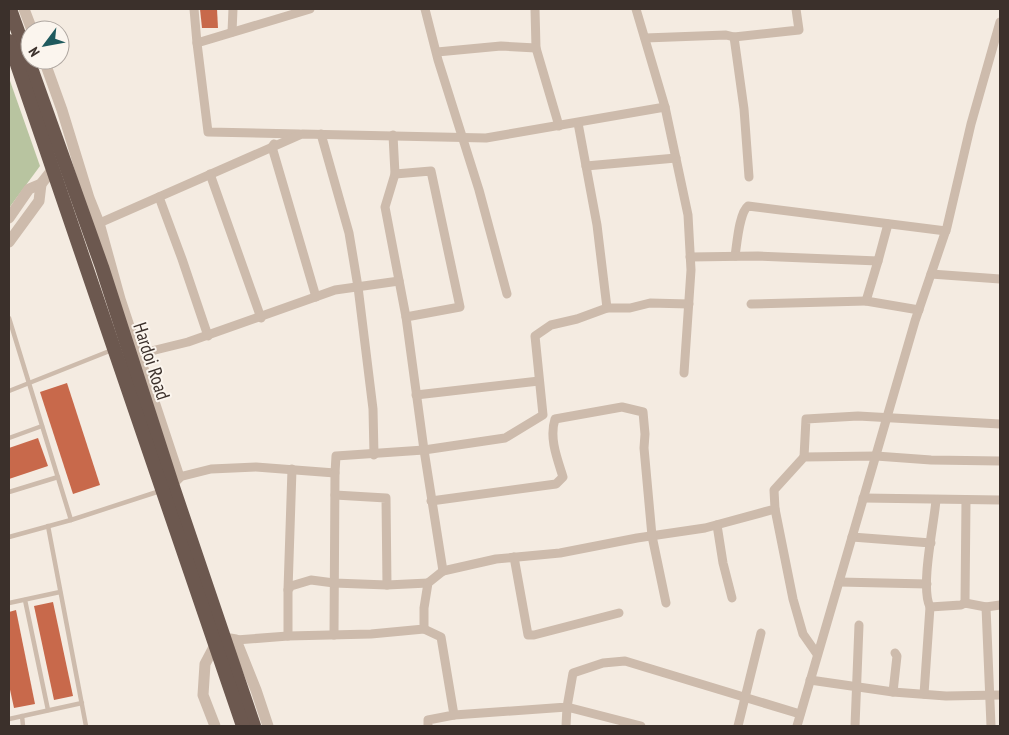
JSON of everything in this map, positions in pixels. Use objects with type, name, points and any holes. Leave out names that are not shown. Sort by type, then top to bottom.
[{"type":"highway","name":"Hardoi Road","points":[[10,9],[94,226],[171,484],[254,726]]},
{"type":"highway","name":"Hardoi Road","points":[[9,41],[115,350],[171,484]]},
{"type":"highway","name":"Hardoi Road","points":[[225,641],[243,726]]},
{"type":"street","points":[[194,9],[208,132],[486,138],[665,107]]},
{"type":"street","points":[[232,32],[233,9]]},
{"type":"street","points":[[197,43],[310,9]]},
{"type":"street","points":[[425,9],[438,60],[479,190],[507,294]]},
{"type":"street","points":[[535,9],[536,48],[559,126]]},
{"type":"street","points":[[636,9],[665,107],[688,215],[690,257],[684,373]]},
{"type":"street","points":[[644,38],[726,35],[734,37],[799,30],[796,9]]},
{"type":"street","points":[[797,726],[919,310],[946,231],[971,124],[1000,22]]},
{"type":"street","points":[[734,37],[744,109],[749,177]]},
{"type":"street","points":[[437,52],[501,46],[536,48]]},
{"type":"street","points":[[48,70],[89,198],[94,226],[139,354],[171,484],[211,469],[256,467],[335,473]]},
{"type":"street","points":[[578,122],[596,225],[607,308]]},
{"type":"street","points":[[281,134],[272,148],[316,297]]},
{"type":"street","points":[[94,226],[302,134]]},
{"type":"street","points":[[321,134],[349,233],[358,287],[373,409],[374,455]]},
{"type":"street","points":[[393,135],[394,174],[385,207],[406,317],[431,501],[443,571]]},
{"type":"street","points":[[586,166],[676,158]]},
{"type":"street","points":[[9,218],[29,189],[41,184],[53,170]]},
{"type":"street","points":[[394,174],[431,171],[460,307],[406,317]]},
{"type":"street","points":[[210,174],[261,318]]},
{"type":"street","points":[[9,242],[40,201],[41,184]]},
{"type":"street","points":[[159,197],[208,336]]},
{"type":"street","points":[[735,256],[742,215],[748,206],[946,231]]},
{"type":"street","points":[[866,301],[888,224]]},
{"type":"street","points":[[690,257],[735,256],[878,261]]},
{"type":"street","points":[[931,274],[1000,279]]},
{"type":"street","points":[[139,354],[208,336],[335,290],[399,281]]},
{"type":"street","points":[[751,304],[866,301],[919,310]]},
{"type":"street","points":[[334,635],[336,456],[374,455],[424,450],[505,438],[543,415],[535,336],[551,325],[577,319],[607,308],[630,308],[650,303],[688,304]]},
{"type":"street","points":[[416,395],[539,381]]},
{"type":"street","points":[[431,501],[556,484],[563,477],[552,430],[554,419],[622,407],[643,412],[644,448],[652,536],[666,603]]},
{"type":"street","points":[[817,654],[803,634],[775,509],[774,490],[804,457],[806,419],[858,416],[1000,424]]},
{"type":"street","points":[[804,457],[876,456],[931,460],[1000,461]]},
{"type":"street","points":[[288,636],[292,469]]},
{"type":"street","points":[[335,495],[386,498],[387,585]]},
{"type":"street","points":[[863,498],[1000,500]]},
{"type":"street","points":[[924,694],[930,607],[927,602],[927,584],[936,500]]},
{"type":"street","points":[[965,603],[966,500]]},
{"type":"street","points":[[288,590],[291,586],[310,580],[387,585],[428,583],[443,571],[496,559],[560,553],[705,528],[775,509]]},
{"type":"street","points":[[717,525],[723,563],[732,598]]},
{"type":"street","points":[[852,537],[931,542]]},
{"type":"street","points":[[514,557],[528,635],[619,614]]},
{"type":"street","points":[[838,582],[927,584]]},
{"type":"street","points":[[424,629],[424,608],[428,583]]},
{"type":"street","points":[[930,607],[961,605],[965,603],[986,607],[1000,605]]},
{"type":"street","points":[[986,607],[991,726]]},
{"type":"street","points":[[855,726],[859,625]]},
{"type":"street","points":[[215,726],[203,695],[205,664],[225,641],[288,636],[371,634],[424,629],[441,636],[454,715]]},
{"type":"street","points":[[738,726],[761,633]]},
{"type":"street","points":[[225,641],[256,690],[268,726]]},
{"type":"street","points":[[893,692],[897,656],[895,653]]},
{"type":"street","points":[[566,726],[573,673],[603,663],[625,661],[800,714]]},
{"type":"street","points":[[810,680],[893,692],[946,696],[1000,696]]},
{"type":"street","points":[[428,726],[428,720],[454,715],[567,707],[642,726]]},
{"type":"lane","points":[[9,318],[71,520]]},
{"type":"lane","points":[[9,391],[115,350]]},
{"type":"lane","points":[[9,438],[42,426]]},
{"type":"lane","points":[[9,492],[58,477]]},
{"type":"lane","points":[[9,537],[71,520],[171,484]]},
{"type":"lane","points":[[48,526],[86,726]]},
{"type":"lane","points":[[9,603],[60,592]]},
{"type":"lane","points":[[25,600],[48,710]]},
{"type":"lane","points":[[9,719],[82,703]]},
{"type":"lane","points":[[22,716],[23,726]]},
{"type":"green space","points":[[9,78],[40,166],[9,208]]},
{"type":"building","points":[[200,9],[217,9],[218,28],[202,28]]},
{"type":"building","points":[[67,383],[100,485],[73,494],[40,392]]},
{"type":"building","points":[[38,438],[48,466],[9,479],[9,448]]},
{"type":"building","points":[[53,602],[73,696],[54,700],[34,606]]},
{"type":"building","points":[[16,610],[35,704],[14,708],[9,685],[9,612]]}]
